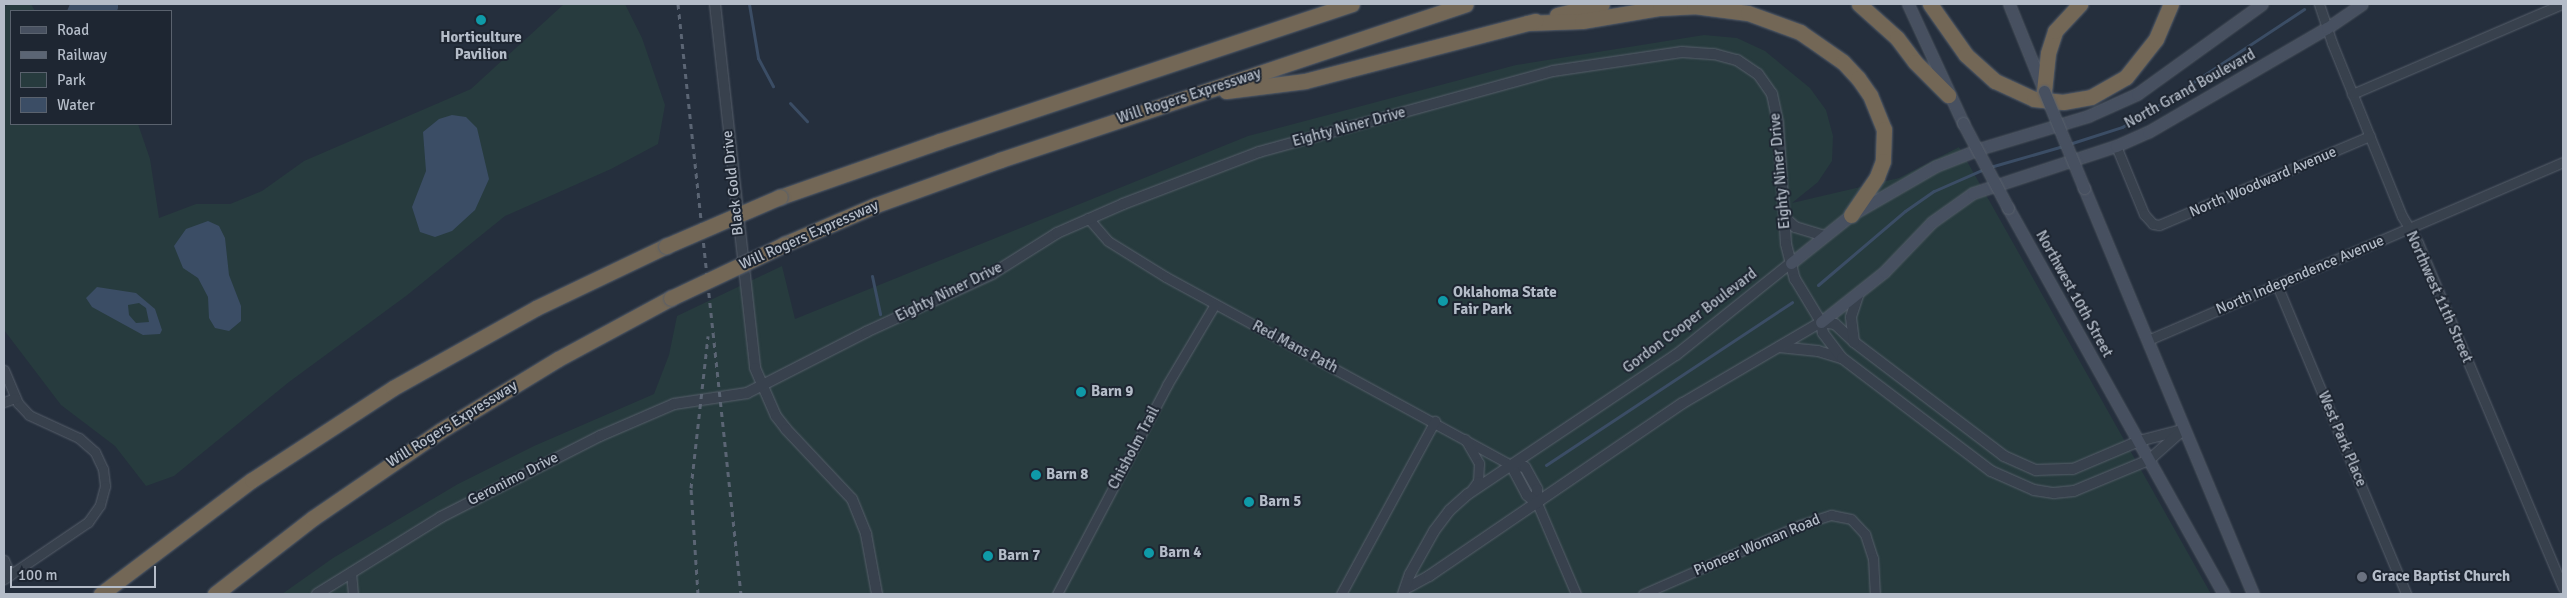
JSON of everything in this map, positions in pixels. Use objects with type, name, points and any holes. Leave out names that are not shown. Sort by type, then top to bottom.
[{"type":"highway","points":[[100,594],[252,480],[385,393],[536,308],[666,246],[780,198],[940,141],[1333,8],[1352,4]]},
{"type":"highway","name":"Will Rogers Expressway","points":[[215,594],[334,503],[448,426],[558,359],[671,298],[785,244],[950,177],[1466,4]]},
{"type":"highway","points":[[1190,96],[1305,81],[1602,4]]},
{"type":"highway","points":[[1859,4],[1897,38],[1915,62],[1948,95]]},
{"type":"highway","points":[[1930,4],[1966,55],[1995,82],[2034,99],[2063,102],[2091,97],[2126,77],[2156,39],[2171,4]]},
{"type":"highway","points":[[2044,90],[2041,72],[2055,31],[2080,4]]},
{"type":"highway","points":[[1527,23],[1582,20],[1660,8],[1694,6],[1748,13],[1800,32],[1843,62],[1858,78],[1870,95],[1884,130],[1885,146],[1880,169],[1851,215]]},
{"type":"main road","name":"Northwest 10th Street","points":[[1908,4],[1948,95],[2008,208],[2224,594]]},
{"type":"main road","points":[[2009,4],[2041,72]]},
{"type":"main road","name":"North Grand Boulevard","points":[[2006,142],[2088,116],[2138,94],[2262,4]]},
{"type":"main road","name":"North Grand Boulevard","points":[[2020,176],[2116,146],[2185,112],[2327,28],[2362,4]]},
{"type":"main road","points":[[2044,90],[2253,594]]},
{"type":"main road","name":"Gordon Cooper Boulevard","points":[[1791,263],[1851,215],[1936,166],[2006,142]]},
{"type":"main road","name":"Gordon Cooper Boulevard","points":[[1821,322],[1858,294],[1948,209],[1973,194],[2020,176]]},
{"type":"street","name":"Black Gold Drive","points":[[715,4],[749,329],[762,386],[786,429],[852,499],[866,534],[877,594]]},
{"type":"street","points":[[2352,94],[2562,4]]},
{"type":"street","name":"Northwest 11th Street","points":[[2320,7],[2352,94],[2563,588]]},
{"type":"street","name":"Eighty Niner Drive","points":[[723,395],[747,393],[762,386],[866,332],[992,274],[1036,246],[1088,218],[1241,158],[1561,69],[1682,52],[1714,54],[1737,60],[1758,74],[1768,87],[1777,117],[1784,217],[1791,263],[1795,279],[1821,322],[1823,333],[1842,358],[1991,471],[2020,486],[2044,493],[2074,491],[2149,460],[2184,429]]},
{"type":"street","name":"North Woodward Avenue","points":[[2116,146],[2144,214],[2156,225],[2370,136]]},
{"type":"street","name":"North Independence Avenue","points":[[2148,340],[2563,162]]},
{"type":"street","points":[[1784,217],[1795,227],[1825,236]]},
{"type":"street","name":"Red Mans Path","points":[[1088,218],[1108,241],[1215,304],[1435,421],[1511,465]]},
{"type":"street","name":"Gordon Cooper Boulevard","points":[[1406,590],[1410,574],[1434,531],[1450,510],[1468,494],[1676,354],[1791,263]]},
{"type":"street","name":"West Park Place","points":[[2277,285],[2406,594]]},
{"type":"street","points":[[1854,342],[1851,317],[1858,294]]},
{"type":"street","name":"Chisholm Trail","points":[[1056,594],[1167,385],[1215,304]]},
{"type":"street","points":[[1821,322],[1835,324],[1854,342],[2019,464],[2048,471],[2073,469],[2139,441],[2184,429]]},
{"type":"street","name":"Gordon Cooper Boulevard","points":[[1406,590],[1683,403],[1821,322]]},
{"type":"street","points":[[1778,347],[1818,351],[1842,358]]},
{"type":"street","points":[[4,370],[15,398],[23,409],[38,422],[87,444],[100,461],[104,486],[100,505],[88,522],[7,577],[4,560]]},
{"type":"street","name":"Geronimo Drive","points":[[317,594],[464,504],[608,432],[674,404],[723,395]]},
{"type":"street","points":[[4,402],[15,398]]},
{"type":"street","points":[[1341,594],[1435,421]]},
{"type":"street","points":[[1461,436],[1479,463],[1478,481],[1468,494]]},
{"type":"street","points":[[1511,465],[1527,495],[1537,503],[1576,594]]},
{"type":"street","name":"Pioneer Woman Road","points":[[1643,594],[1800,525],[1831,515],[1851,519],[1865,534],[1873,558],[1875,594]]},
{"type":"street","points":[[351,572],[353,594]]},
{"type":"green space","points":[[10,4],[31,4],[34,10],[10,10],[10,125],[138,125],[150,159],[159,218],[196,204],[230,204],[262,191],[304,161],[471,89],[564,4],[625,4],[642,38],[665,105],[658,144],[611,169],[505,216],[406,296],[289,382],[174,476],[146,486],[115,446],[61,405],[4,330],[4,7]]},
{"type":"green space","name":"Oklahoma State Fair Park","points":[[1704,35],[1737,38],[1765,51],[1810,88],[1826,110],[1833,136],[1832,161],[1818,182],[1792,203],[1899,178],[1959,147],[2211,594],[282,594],[333,558],[458,484],[534,446],[654,394],[669,355],[677,316],[782,266],[795,319],[1248,136],[1516,65]]},
{"type":"water","points":[[70,4],[118,4],[117,10],[67,10]]},
{"type":"water","points":[[452,115],[466,117],[477,128],[489,179],[475,210],[452,231],[435,237],[420,232],[412,207],[426,171],[423,132],[439,119]]},
{"type":"water","points":[[208,221],[219,226],[225,238],[229,275],[241,306],[241,321],[229,331],[215,328],[209,318],[208,297],[198,278],[183,268],[174,246],[186,229]]},
{"type":"water","points":[[97,287],[136,293],[155,309],[162,330],[160,334],[143,335],[92,307],[86,298]],"holes":[[[139,303],[146,308],[149,322],[136,323],[129,315],[128,305]]]},
{"type":"waterway","points":[[749,4],[758,58],[773,86]]},
{"type":"waterway","points":[[2069,144],[2122,127],[2148,112],[2304,9]]},
{"type":"waterway","points":[[790,103],[807,121]]},
{"type":"waterway","points":[[1990,167],[2063,146]]},
{"type":"waterway","points":[[1818,285],[1905,211],[1934,191],[1984,169]]},
{"type":"waterway","points":[[872,276],[880,314]]},
{"type":"waterway","points":[[1546,465],[1792,302]]},
{"type":"railway","points":[[678,4],[741,594]]},
{"type":"railway","points":[[698,594],[691,488],[708,336]]},
{"type":"place","name":"Horticulture Pavilion","points":[[481,20]]},
{"type":"place","name":"Oklahoma State Fair Park","points":[[1443,301]]},
{"type":"place","name":"Barn 9","points":[[1081,392]]},
{"type":"place","name":"Barn 8","points":[[1036,475]]},
{"type":"place","name":"Barn 5","points":[[1249,502]]},
{"type":"place","name":"Barn 4","points":[[1149,553]]},
{"type":"place","name":"Barn 7","points":[[988,556]]},
{"type":"place","name":"Grace Baptist Church","points":[[2362,577]]}]
